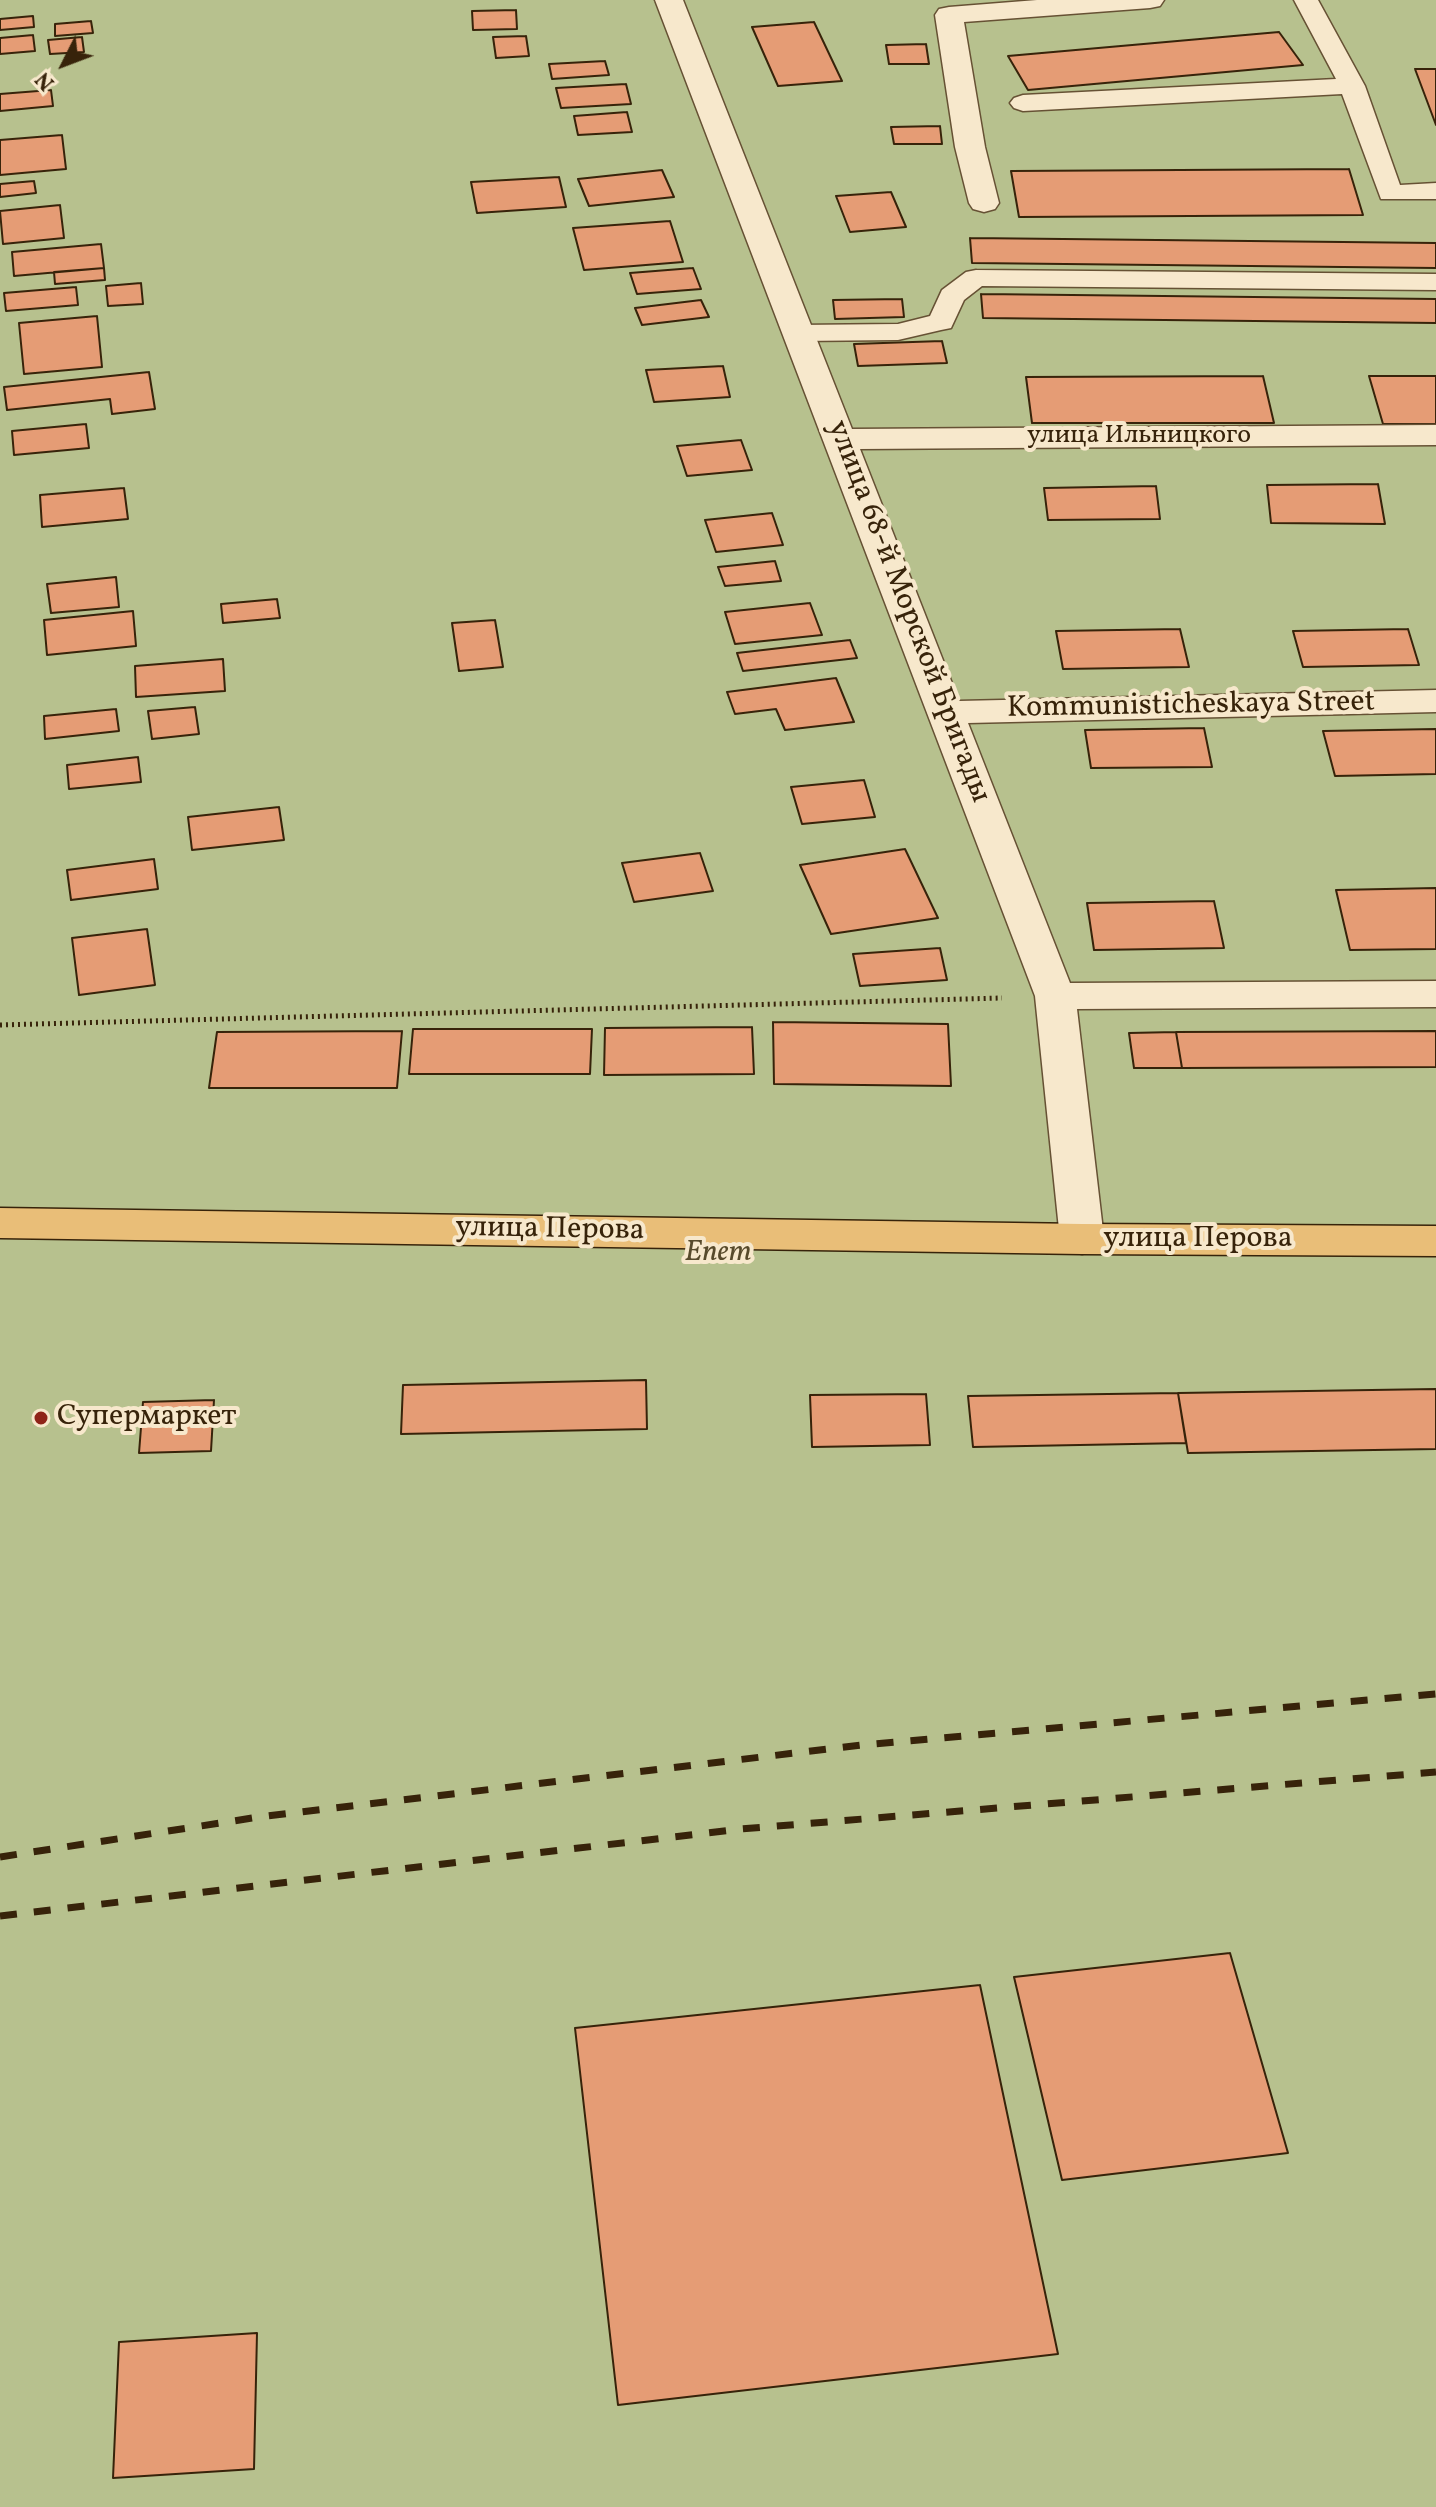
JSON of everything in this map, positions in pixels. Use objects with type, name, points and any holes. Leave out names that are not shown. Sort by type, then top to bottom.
[{"type":"highway","name":"улица Перова","points":[[0,1223],[1082,1239],[1436,1241]]},
{"type":"street","name":"улица 68-й Морской Бригады","points":[[669,0],[842,439],[1055,996],[1082,1239]]},
{"type":"street","points":[[984,203],[970,147],[949,15],[1150,0]]},
{"type":"street","name":"улица Ильницкого","points":[[842,439],[1436,435]]},
{"type":"street","name":"Kommunisticheskaya Street","points":[[946,712],[1436,701]]},
{"type":"street","points":[[1055,996],[1436,994]]},
{"type":"lane","points":[[1306,0],[1352,86],[1390,193],[1436,191]]},
{"type":"lane","points":[[1023,103],[1352,86]]},
{"type":"lane","points":[[798,333],[898,332],[941,322],[952,296],[976,278],[1436,282]]},
{"type":"path","points":[[0,1025],[1055,996]]},
{"type":"green space","name":"Enem","points":[[0,0],[1436,0],[1436,2507],[0,2507]]},
{"type":"building","points":[[516,10],[517,29],[473,30],[472,11]]},
{"type":"building","points":[[33,16],[34,27],[0,30],[0,19]]},
{"type":"building","points":[[91,21],[93,33],[55,36],[55,24]]},
{"type":"building","points":[[814,22],[842,81],[778,86],[752,27]]},
{"type":"building","points":[[1279,32],[1303,65],[1028,90],[1008,56]]},
{"type":"building","points":[[33,35],[35,51],[0,54],[0,38]]},
{"type":"building","points":[[526,36],[529,56],[496,58],[493,37]]},
{"type":"building","points":[[82,37],[84,52],[50,54],[48,40]]},
{"type":"building","points":[[926,44],[929,64],[889,64],[886,45]]},
{"type":"building","points":[[605,61],[609,75],[552,79],[549,64]]},
{"type":"building","points":[[1415,69],[1436,69],[1436,125]]},
{"type":"building","points":[[626,84],[631,104],[561,108],[556,88]]},
{"type":"building","points":[[51,90],[53,106],[0,111],[0,94]]},
{"type":"building","points":[[627,112],[632,132],[578,135],[574,116]]},
{"type":"building","points":[[940,126],[942,144],[894,144],[891,127]]},
{"type":"building","points":[[62,135],[66,169],[0,175],[0,140]]},
{"type":"building","points":[[1349,169],[1363,215],[1019,217],[1011,171]]},
{"type":"building","points":[[662,170],[674,197],[589,206],[578,179]]},
{"type":"building","points":[[559,177],[566,207],[477,213],[471,182]]},
{"type":"building","points":[[34,181],[36,193],[0,197],[0,184]]},
{"type":"building","points":[[891,192],[906,227],[850,232],[836,196]]},
{"type":"building","points":[[60,205],[64,238],[3,244],[0,211]]},
{"type":"building","points":[[670,221],[683,262],[584,270],[573,228]]},
{"type":"building","points":[[970,238],[1436,243],[1436,268],[972,263]]},
{"type":"building","points":[[101,244],[104,268],[14,276],[12,252]]},
{"type":"building","points":[[104,268],[105,280],[55,284],[54,272]]},
{"type":"building","points":[[693,268],[701,289],[637,294],[630,273]]},
{"type":"building","points":[[141,283],[143,304],[108,306],[106,286]]},
{"type":"building","points":[[76,287],[78,305],[6,311],[4,293]]},
{"type":"building","points":[[981,294],[1436,299],[1436,323],[983,318]]},
{"type":"building","points":[[902,299],[904,317],[835,319],[833,300]]},
{"type":"building","points":[[701,300],[709,317],[642,325],[635,308]]},
{"type":"building","points":[[97,316],[102,367],[24,374],[19,323]]},
{"type":"building","points":[[942,341],[947,363],[858,366],[854,344]]},
{"type":"building","points":[[723,366],[730,397],[654,402],[646,370]]},
{"type":"building","points":[[149,372],[155,409],[112,414],[110,399],[7,410],[4,387]]},
{"type":"building","points":[[1263,376],[1274,423],[1032,423],[1026,377]]},
{"type":"building","points":[[1369,376],[1436,376],[1436,424],[1383,424]]},
{"type":"building","points":[[86,424],[89,448],[14,455],[12,431]]},
{"type":"building","points":[[741,440],[752,470],[687,476],[677,446]]},
{"type":"building","points":[[1378,484],[1385,524],[1271,523],[1267,485]]},
{"type":"building","points":[[1156,486],[1160,519],[1048,520],[1044,488]]},
{"type":"building","points":[[124,488],[128,519],[42,527],[40,495]]},
{"type":"building","points":[[772,513],[783,545],[716,552],[705,520]]},
{"type":"building","points":[[775,561],[781,581],[725,586],[718,567]]},
{"type":"building","points":[[116,577],[119,607],[51,613],[47,584]]},
{"type":"building","points":[[277,599],[280,618],[223,623],[221,604]]},
{"type":"building","points":[[810,603],[822,635],[735,644],[725,612]]},
{"type":"building","points":[[133,611],[136,646],[47,655],[44,620]]},
{"type":"building","points":[[495,620],[503,667],[459,671],[452,623]]},
{"type":"building","points":[[1180,629],[1189,667],[1063,669],[1056,631]]},
{"type":"building","points":[[1408,629],[1419,665],[1303,667],[1293,631]]},
{"type":"building","points":[[850,640],[857,658],[743,671],[737,653]]},
{"type":"building","points":[[223,659],[225,691],[136,697],[135,666]]},
{"type":"building","points":[[836,678],[854,722],[785,730],[776,709],[735,714],[727,692]]},
{"type":"building","points":[[195,707],[199,734],[152,739],[148,711]]},
{"type":"building","points":[[116,709],[119,731],[45,739],[44,716]]},
{"type":"building","points":[[1204,728],[1212,767],[1091,768],[1085,730]]},
{"type":"building","points":[[1436,729],[1436,774],[1335,776],[1323,731]]},
{"type":"building","points":[[138,757],[141,782],[69,789],[67,765]]},
{"type":"building","points":[[864,780],[875,817],[802,824],[791,787]]},
{"type":"building","points":[[279,807],[284,840],[192,850],[188,817]]},
{"type":"building","points":[[905,849],[938,918],[831,934],[800,865]]},
{"type":"building","points":[[700,853],[713,891],[634,902],[622,863]]},
{"type":"building","points":[[154,859],[158,889],[71,900],[67,870]]},
{"type":"building","points":[[1436,888],[1436,949],[1350,950],[1336,890]]},
{"type":"building","points":[[1214,901],[1224,948],[1094,950],[1087,903]]},
{"type":"building","points":[[147,929],[155,985],[79,995],[72,938]]},
{"type":"building","points":[[940,948],[947,980],[860,986],[853,954]]},
{"type":"building","points":[[773,1022],[948,1024],[951,1086],[774,1084]]},
{"type":"building","points":[[752,1027],[754,1074],[604,1075],[605,1028]]},
{"type":"building","points":[[413,1029],[592,1029],[590,1074],[409,1074]]},
{"type":"building","points":[[402,1031],[397,1088],[209,1088],[217,1032]]},
{"type":"building","points":[[1436,1031],[1436,1067],[1182,1068],[1176,1032]]},
{"type":"building","points":[[1176,1032],[1182,1068],[1134,1068],[1129,1033]]},
{"type":"building","points":[[646,1380],[647,1429],[401,1434],[403,1385]]},
{"type":"building","points":[[1436,1389],[1436,1449],[1188,1453],[1178,1393]]},
{"type":"building","points":[[1178,1393],[1186,1443],[973,1447],[968,1396]]},
{"type":"building","points":[[926,1394],[930,1445],[812,1447],[810,1395]]},
{"type":"building","points":[[214,1400],[211,1451],[139,1453],[143,1402]]},
{"type":"building","points":[[1230,1953],[1288,2153],[1062,2180],[1014,1977]]},
{"type":"building","points":[[980,1985],[1058,2354],[618,2405],[575,2028]]},
{"type":"building","points":[[257,2333],[254,2469],[113,2478],[119,2342]]},
{"type":"railway","points":[[0,1857],[259,1817],[862,1745],[1436,1694]]},
{"type":"railway","points":[[0,1916],[741,1829],[1436,1772]]},
{"type":"place","name":"Супермаркет","points":[[41,1418]]}]
